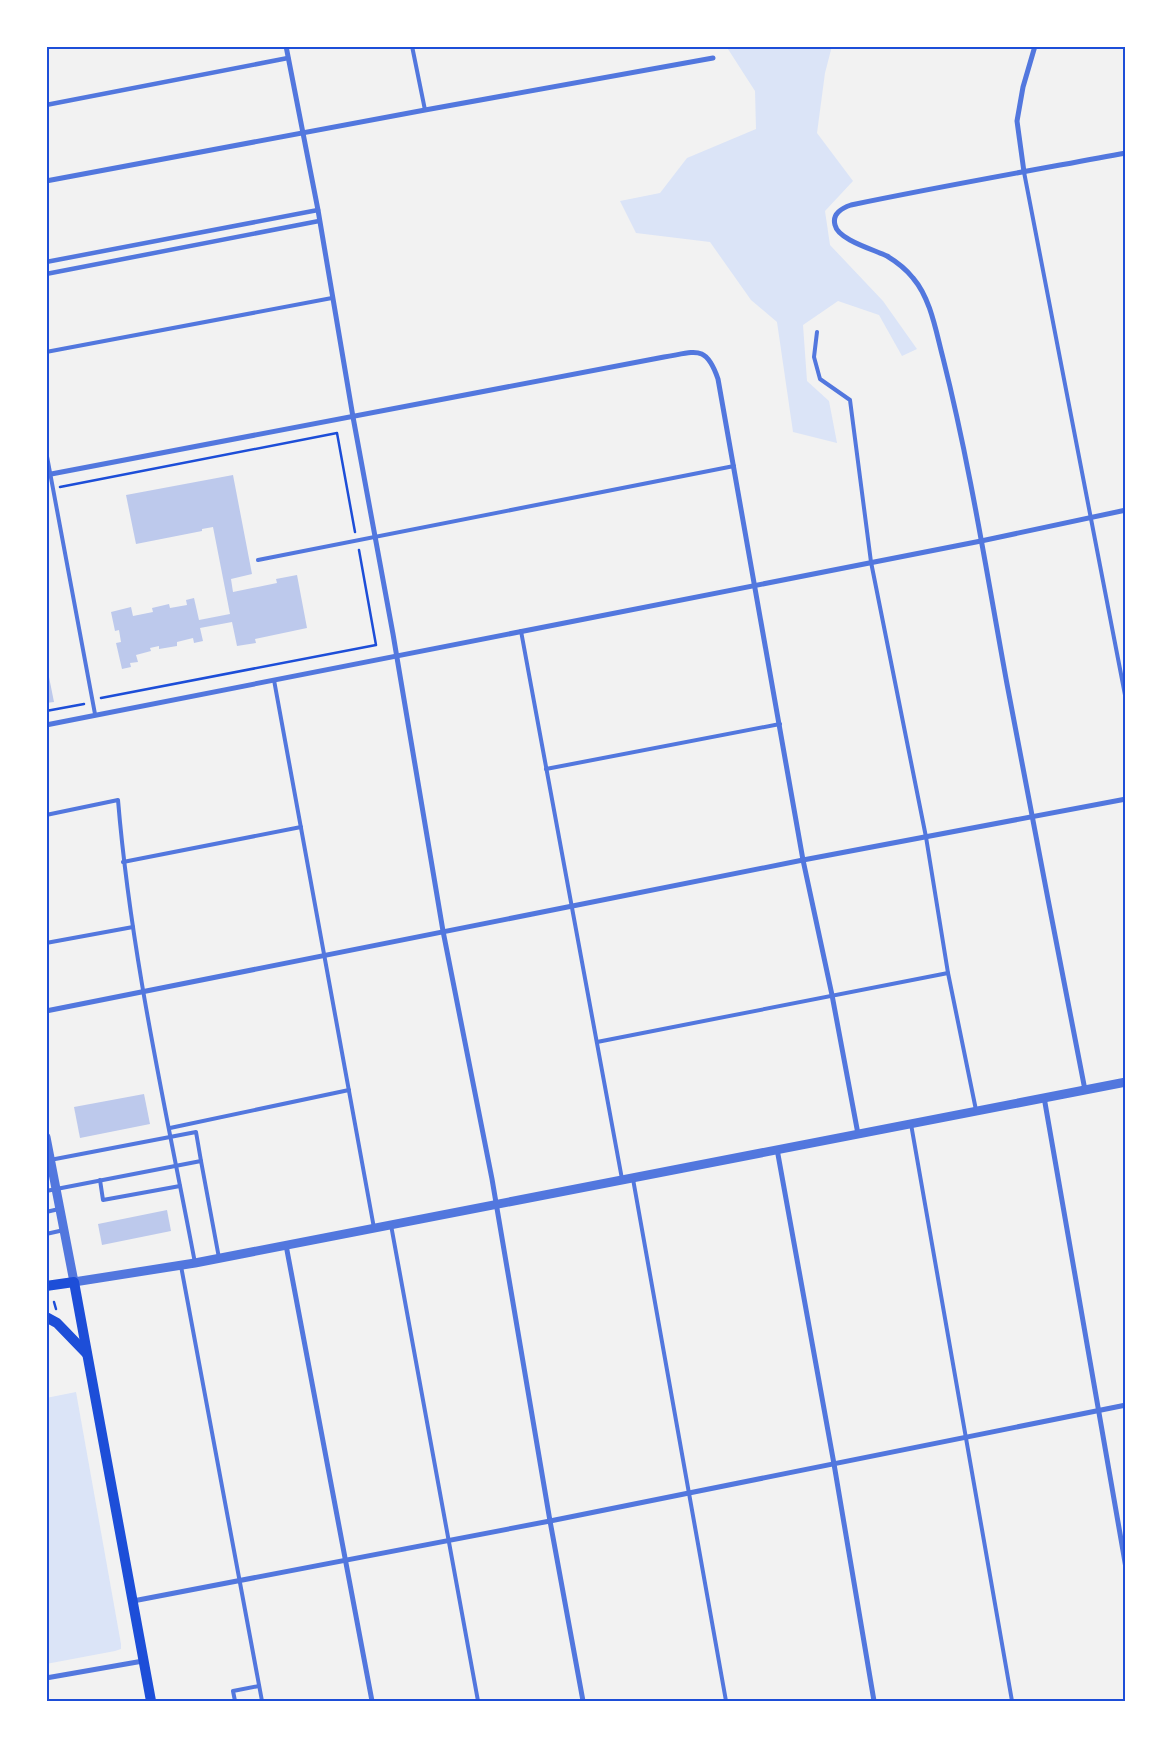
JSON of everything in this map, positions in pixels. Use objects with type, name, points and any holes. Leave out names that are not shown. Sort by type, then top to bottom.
[{"type":"main road","points":[[46,1286],[74,1282],[151,1701]]},
{"type":"main road","points":[[46,1317],[57,1323],[87,1354]]},
{"type":"street","points":[[286,46],[318,210],[443,931],[496,1204],[583,1701]]},
{"type":"street","points":[[1024,172],[1017,121],[1023,87],[1035,46]]},
{"type":"street","points":[[46,105],[288,58]]},
{"type":"street","points":[[46,182],[425,110],[713,58]]},
{"type":"street","points":[[1085,1090],[981,541],[950,386],[932,318],[924,296],[915,280],[904,268],[889,257],[845,238],[834,225],[835,217],[840,209],[850,204],[1126,153]]},
{"type":"street","points":[[46,262],[318,210]]},
{"type":"street","points":[[46,274],[319,221]]},
{"type":"street","points":[[48,475],[664,357],[689,353],[706,355],[713,364],[718,379],[756,585],[803,860],[832,995],[858,1134]]},
{"type":"street","points":[[46,724],[981,541],[1126,510]]},
{"type":"street","points":[[46,1011],[803,860],[1126,798]]},
{"type":"street","points":[[47,1143],[50,1172],[56,1189],[74,1282],[181,1266],[1126,1082]]},
{"type":"street","points":[[1044,1098],[1126,1568]]},
{"type":"street","points":[[777,1149],[834,1464],[874,1701]]},
{"type":"street","points":[[286,1245],[372,1701]]},
{"type":"street","points":[[133,1602],[550,1521],[1126,1405]]},
{"type":"street","points":[[46,1678],[144,1660]]},
{"type":"lane","points":[[412,46],[425,110]]},
{"type":"lane","points":[[1024,172],[1126,700]]},
{"type":"lane","points":[[46,352],[332,298]]},
{"type":"lane","points":[[817,332],[814,358],[820,379],[850,400],[872,562],[926,837],[948,973],[976,1110]]},
{"type":"lane","points":[[46,452],[48,475],[53,489],[95,714]]},
{"type":"lane","points":[[258,560],[734,466]]},
{"type":"lane","points":[[521,631],[622,1179]]},
{"type":"lane","points":[[274,679],[374,1228]]},
{"type":"lane","points":[[546,769],[780,724]]},
{"type":"lane","points":[[46,815],[118,800],[123,862],[143,992],[195,1263]]},
{"type":"lane","points":[[123,862],[301,827]]},
{"type":"lane","points":[[46,943],[133,927]]},
{"type":"lane","points":[[597,1042],[948,973]]},
{"type":"lane","points":[[170,1128],[349,1090]]},
{"type":"lane","points":[[910,1124],[1012,1701]]},
{"type":"lane","points":[[50,1160],[196,1132],[219,1258]]},
{"type":"lane","points":[[46,1191],[201,1161]]},
{"type":"lane","points":[[632,1177],[726,1701]]},
{"type":"lane","points":[[100,1180],[103,1200],[180,1186]]},
{"type":"lane","points":[[46,1212],[60,1209]]},
{"type":"lane","points":[[391,1225],[478,1701]]},
{"type":"lane","points":[[46,1234],[64,1230]]},
{"type":"lane","points":[[181,1266],[262,1701]]},
{"type":"lane","points":[[235,1701],[233,1691],[259,1686]]},
{"type":"path","points":[[53,489],[336,433]]},
{"type":"path","points":[[46,712],[93,702],[102,698],[376,644]]},
{"type":"shaded area","points":[[726,46],[832,46],[825,73],[817,133],[853,181],[825,211],[830,245],[883,301],[917,349],[902,356],[879,315],[838,301],[803,325],[807,381],[829,401],[837,443],[793,432],[777,322],[751,300],[710,242],[636,233],[620,201],[660,193],[687,158],[756,129],[755,91]]},
{"type":"shaded area","points":[[76,1392],[121,1649],[46,1664],[46,1398]]},
{"type":"building","points":[[233,475],[252,574],[231,579],[233,592],[277,583],[276,579],[297,575],[307,628],[255,639],[256,643],[237,646],[232,622],[200,628],[203,641],[194,643],[193,638],[177,642],[177,646],[159,649],[159,646],[150,648],[151,651],[136,655],[138,662],[130,663],[131,667],[122,669],[116,643],[121,642],[119,630],[115,631],[111,612],[131,607],[133,616],[153,612],[152,608],[169,604],[170,608],[187,605],[186,600],[194,598],[199,620],[230,614],[213,527],[202,529],[202,531],[136,544],[126,495]]},
{"type":"building","points":[[46,668],[54,702],[46,703]]},
{"type":"building","points":[[144,1094],[150,1124],[80,1138],[74,1107]]},
{"type":"building","points":[[167,1210],[171,1231],[102,1245],[98,1224]]}]
